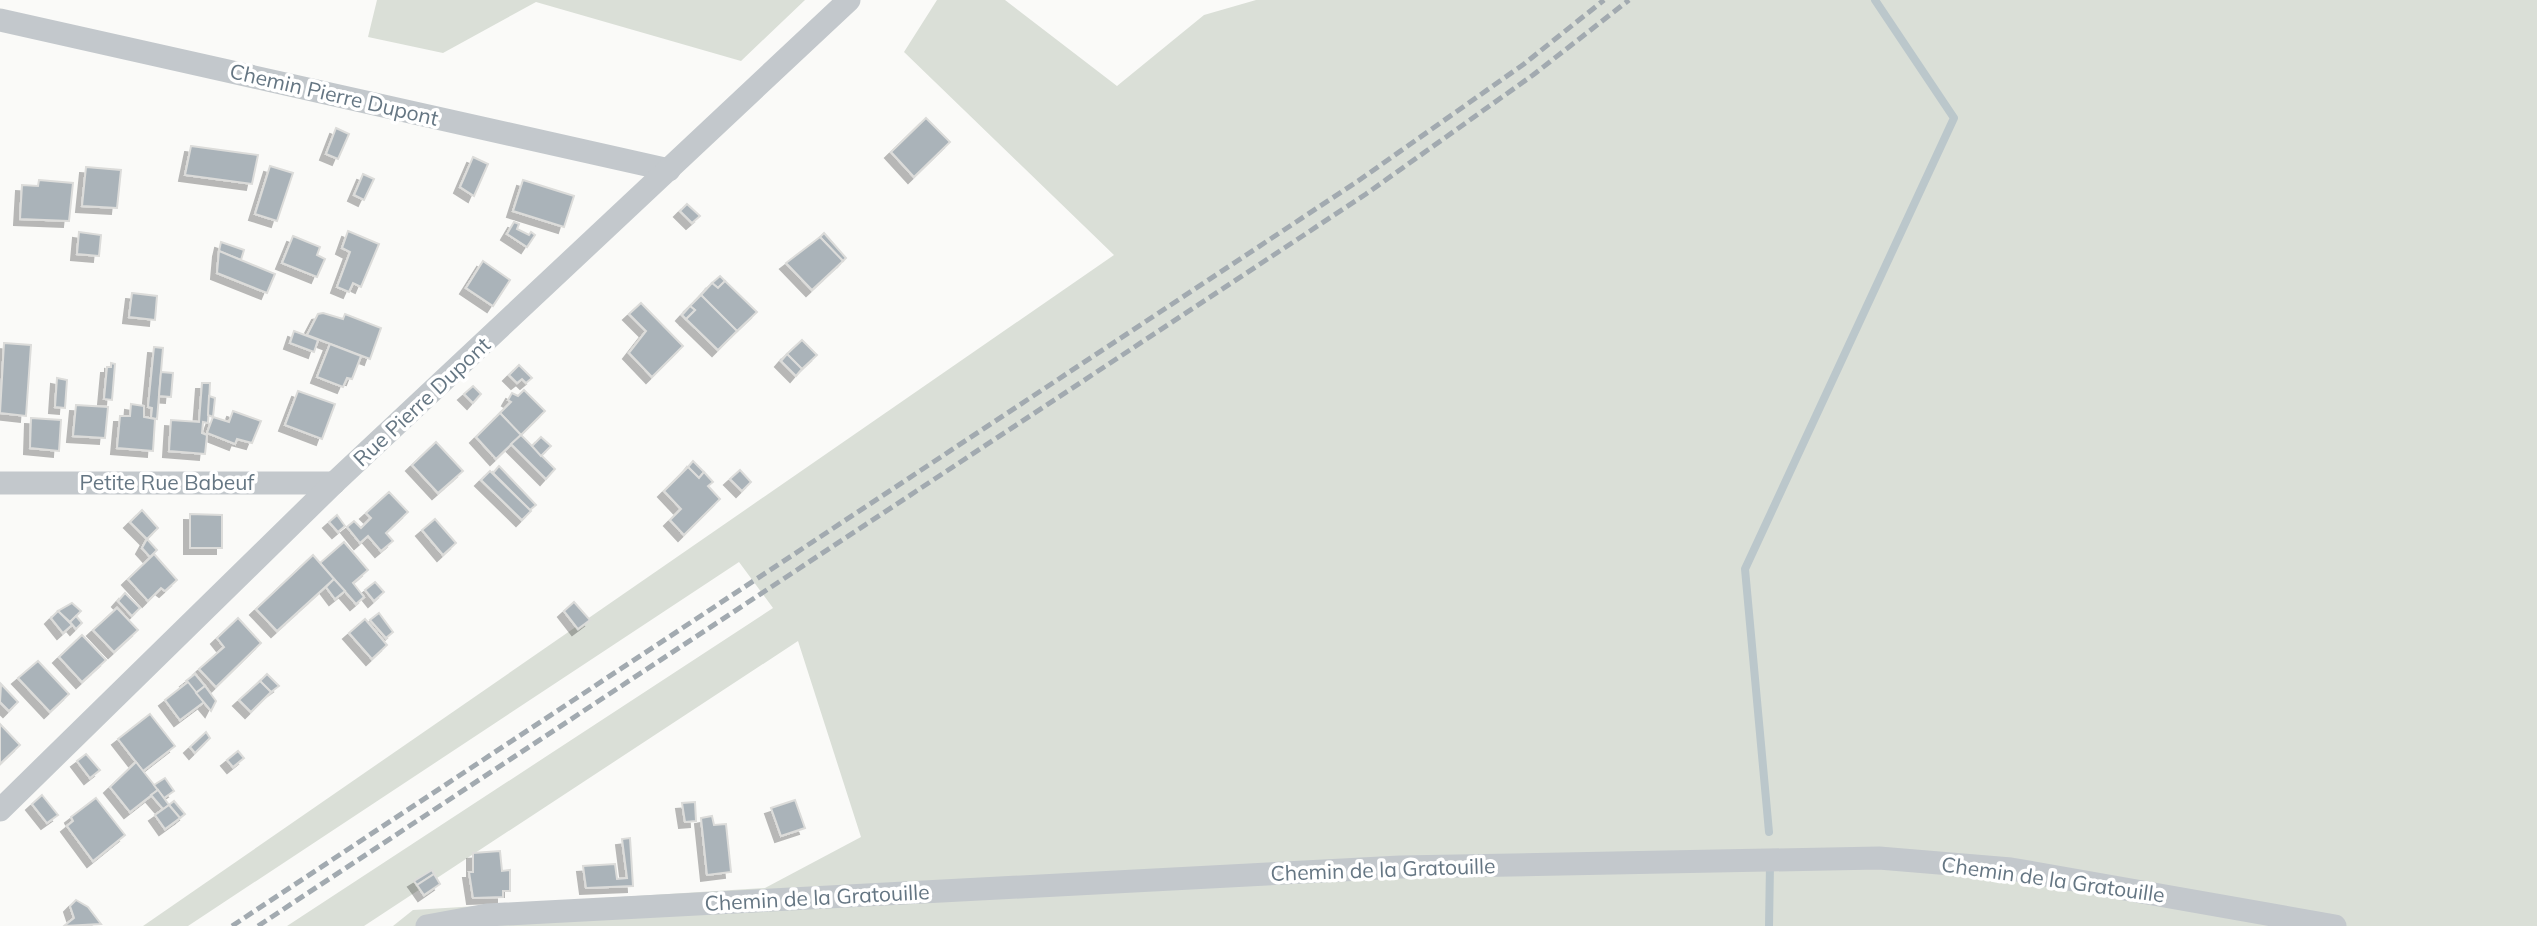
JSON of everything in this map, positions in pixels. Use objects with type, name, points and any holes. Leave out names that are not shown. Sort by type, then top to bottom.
[{"type":"street","name":"Rue Pierre Dupont","points":[[0,810],[334,483],[849,0]]},
{"type":"street","name":"Chemin Pierre Dupont","points":[[0,20],[669,170]]},
{"type":"street","name":"Petite Rue Babeuf","points":[[0,483],[334,483]]},
{"type":"street","name":"Chemin de la Gratouille","points":[[427,926],[487,915],[1400,867],[1879,858],[2011,869],[2335,926]]},
{"type":"shaded area","points":[[377,0],[805,0],[741,61],[536,2],[443,53],[368,37]]},
{"type":"shaded area","points":[[937,0],[1005,0],[1117,86],[1204,15],[1256,0],[2537,0],[2537,926],[393,926],[413,910],[765,888],[861,837],[798,641],[364,926],[287,926],[773,608],[739,562],[188,926],[143,926],[1114,255],[904,52]]},
{"type":"building","points":[[926,118],[950,142],[914,177],[891,152]]},
{"type":"building","points":[[336,128],[349,134],[338,159],[326,154]]},
{"type":"building","points":[[191,146],[258,155],[252,184],[185,175]]},
{"type":"building","points":[[473,157],[488,164],[474,196],[460,187]]},
{"type":"building","points":[[270,166],[293,173],[277,221],[255,214]]},
{"type":"building","points":[[86,167],[121,170],[117,208],[82,206]]},
{"type":"building","points":[[363,174],[374,179],[364,200],[354,195]]},
{"type":"building","points":[[39,180],[73,183],[69,221],[20,219],[22,185],[38,186]]},
{"type":"building","points":[[523,180],[574,196],[564,227],[513,211]]},
{"type":"building","points":[[687,204],[700,216],[692,223],[680,211]]},
{"type":"building","points":[[514,222],[519,224],[517,229],[535,235],[527,247],[507,234]]},
{"type":"building","points":[[348,231],[379,244],[361,287],[353,283],[349,292],[337,287],[350,252],[342,248]]},
{"type":"building","points":[[79,232],[101,235],[99,256],[77,254]]},
{"type":"building","points":[[824,233],[846,258],[843,261],[820,237]]},
{"type":"building","points":[[293,236],[320,247],[317,255],[325,259],[317,277],[282,263]]},
{"type":"building","points":[[820,237],[843,261],[812,290],[786,263]]},
{"type":"building","points":[[221,242],[244,250],[241,260],[219,251]]},
{"type":"building","points":[[219,251],[275,274],[267,293],[217,273]]},
{"type":"building","points":[[483,261],[510,280],[493,306],[466,288]]},
{"type":"building","points":[[720,276],[725,281],[718,288],[712,283]]},
{"type":"building","points":[[725,281],[757,312],[737,331],[701,295],[712,283],[718,288]]},
{"type":"building","points":[[132,293],[157,296],[155,320],[129,317]]},
{"type":"building","points":[[701,295],[737,331],[718,350],[686,319],[695,310],[690,306]]},
{"type":"building","points":[[641,303],[683,346],[652,377],[629,353],[646,331],[629,314]]},
{"type":"building","points":[[690,306],[695,310],[686,319],[682,315]]},
{"type":"building","points":[[318,314],[343,319],[345,314],[381,328],[370,359],[307,335]]},
{"type":"building","points":[[294,331],[318,340],[314,352],[290,343]]},
{"type":"building","points":[[802,340],[817,355],[802,369],[787,354]]},
{"type":"building","points":[[4,343],[31,345],[26,416],[0,413]]},
{"type":"building","points":[[330,344],[361,356],[352,379],[347,378],[343,387],[317,377]]},
{"type":"building","points":[[154,347],[163,348],[157,419],[151,418],[152,408],[148,407]]},
{"type":"building","points":[[787,354],[802,369],[796,376],[781,361]]},
{"type":"building","points":[[111,363],[115,364],[112,400],[104,399],[107,367],[111,367]]},
{"type":"building","points":[[519,365],[532,378],[526,383],[522,379],[517,383],[509,375]]},
{"type":"building","points":[[161,372],[173,373],[171,397],[159,396]]},
{"type":"building","points":[[57,378],[67,380],[65,408],[55,407]]},
{"type":"building","points":[[202,383],[210,383],[208,423],[203,422],[202,433],[207,435],[205,454],[169,451],[171,420],[199,422]]},
{"type":"building","points":[[473,386],[481,394],[473,403],[464,394]]},
{"type":"building","points":[[524,390],[545,411],[521,435],[500,413],[511,402],[508,400],[512,393],[518,396]]},
{"type":"building","points":[[298,391],[335,404],[322,439],[285,425]]},
{"type":"building","points":[[209,396],[215,398],[213,417],[208,415]]},
{"type":"building","points":[[131,404],[144,406],[144,417],[155,419],[153,451],[117,448],[120,416],[130,416]]},
{"type":"building","points":[[76,405],[108,407],[105,438],[73,436]]},
{"type":"building","points":[[233,411],[261,421],[252,443],[237,439],[235,444],[207,433],[213,417],[229,422]]},
{"type":"building","points":[[500,413],[521,435],[496,459],[476,437]]},
{"type":"building","points":[[31,418],[61,420],[59,451],[30,448]]},
{"type":"building","points":[[521,435],[555,469],[546,479],[511,444]]},
{"type":"building","points":[[541,437],[551,446],[541,456],[532,446]]},
{"type":"building","points":[[436,442],[463,471],[438,493],[412,465]]},
{"type":"building","points":[[693,461],[704,472],[699,478],[688,467]]},
{"type":"building","points":[[499,466],[536,505],[530,510],[493,473]]},
{"type":"building","points":[[688,467],[699,478],[704,472],[713,482],[708,486],[720,499],[684,535],[670,520],[681,509],[664,491]]},
{"type":"building","points":[[740,470],[751,482],[742,491],[730,479]]},
{"type":"building","points":[[490,471],[531,511],[522,520],[481,480]]},
{"type":"building","points":[[389,492],[408,512],[386,533],[393,541],[381,551],[368,536],[360,543],[347,527],[354,521],[361,528],[371,518],[366,513]]},
{"type":"building","points":[[142,510],[158,528],[147,539],[130,522]]},
{"type":"building","points":[[190,514],[222,515],[222,548],[190,548]]},
{"type":"building","points":[[337,515],[345,526],[338,532],[329,522]]},
{"type":"building","points":[[435,519],[456,543],[443,555],[422,530]]},
{"type":"building","points":[[147,539],[157,550],[150,557],[142,548]]},
{"type":"building","points":[[344,542],[368,570],[353,583],[364,597],[356,604],[320,563]]},
{"type":"building","points":[[154,554],[177,580],[165,591],[161,588],[148,601],[128,579]]},
{"type":"building","points":[[313,555],[334,579],[277,631],[256,609]]},
{"type":"building","points":[[334,579],[345,591],[335,599],[326,587]]},
{"type":"building","points":[[375,582],[384,592],[374,601],[365,590]]},
{"type":"building","points":[[125,593],[140,608],[132,616],[118,601]]},
{"type":"building","points":[[574,602],[590,620],[578,629],[564,611]]},
{"type":"building","points":[[72,603],[81,611],[70,622],[58,611]]},
{"type":"building","points":[[117,608],[138,630],[114,652],[93,630]]},
{"type":"building","points":[[58,611],[72,625],[63,633],[51,618]]},
{"type":"building","points":[[379,613],[393,632],[386,638],[370,620]]},
{"type":"building","points":[[76,616],[82,623],[76,629],[70,622]]},
{"type":"building","points":[[238,618],[261,643],[216,687],[199,669],[224,647],[217,638]]},
{"type":"building","points":[[365,619],[387,645],[372,659],[349,633]]},
{"type":"building","points":[[82,635],[106,660],[82,682],[59,657]]},
{"type":"building","points":[[38,661],[69,694],[50,712],[18,678]]},
{"type":"building","points":[[195,674],[205,686],[196,693],[186,681]]},
{"type":"building","points":[[267,674],[279,686],[271,692],[260,681]]},
{"type":"building","points":[[260,681],[271,692],[251,712],[239,700]]},
{"type":"building","points":[[188,682],[204,702],[180,720],[165,700]]},
{"type":"building","points":[[1,684],[18,702],[9,711],[0,702]]},
{"type":"building","points":[[205,686],[216,701],[211,711],[196,693]]},
{"type":"building","points":[[150,714],[175,746],[143,771],[118,739]]},
{"type":"building","points":[[0,724],[20,745],[0,764]]},
{"type":"building","points":[[206,732],[210,738],[195,753],[190,747]]},
{"type":"building","points":[[238,751],[244,758],[233,767],[227,760]]},
{"type":"building","points":[[86,754],[100,770],[90,778],[77,761]]},
{"type":"building","points":[[136,762],[158,790],[130,812],[110,787]]},
{"type":"building","points":[[165,778],[174,791],[164,798],[154,785]]},
{"type":"building","points":[[158,790],[169,805],[163,809],[151,795]]},
{"type":"building","points":[[42,795],[58,815],[47,823],[32,804]]},
{"type":"building","points":[[96,798],[125,835],[93,861],[67,826],[73,821],[71,817]]},
{"type":"building","points":[[795,800],[805,828],[781,836],[771,808]]},
{"type":"building","points":[[174,801],[185,814],[180,818],[169,805]]},
{"type":"building","points":[[695,802],[696,821],[685,822],[682,803]]},
{"type":"building","points":[[169,805],[180,818],[165,829],[155,815]]},
{"type":"building","points":[[712,816],[714,825],[726,824],[731,872],[707,875],[701,818]]},
{"type":"building","points":[[630,838],[633,886],[586,888],[583,866],[615,864],[617,879],[627,878],[622,839]]},
{"type":"building","points":[[500,851],[502,871],[510,870],[510,891],[503,891],[503,897],[473,898],[469,872],[473,872],[473,853]]},
{"type":"building","points":[[432,870],[434,874],[417,885],[414,881]]},
{"type":"building","points":[[434,874],[440,884],[424,895],[417,885]]},
{"type":"building","points":[[76,900],[88,907],[101,924],[64,926],[74,918],[70,906]]},
{"type":"waterway","points":[[1769,832],[1745,569],[1954,118],[1875,0]]},
{"type":"waterway","points":[[1769,926],[1770,865]]},
{"type":"railway","points":[[232,926],[1358,181],[1524,64],[1604,0]]},
{"type":"railway","points":[[258,926],[1366,194],[1533,75],[1629,0]]}]
